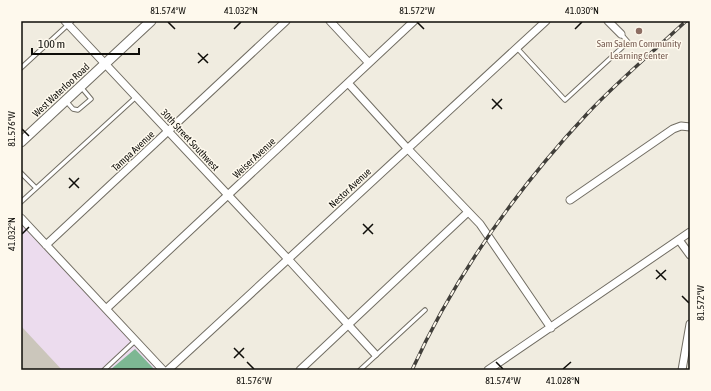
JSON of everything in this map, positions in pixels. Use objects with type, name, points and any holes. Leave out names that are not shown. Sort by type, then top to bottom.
[{"type":"main road","name":"West Waterloo Road","points":[[21,142],[151,21]]},
{"type":"street","name":"Tampa Avenue","points":[[46,245],[286,21]]},
{"type":"street","points":[[330,21],[369,63]]},
{"type":"street","name":"Weiser Avenue","points":[[106,309],[414,21]]},
{"type":"street","name":"Nestor Avenue","points":[[168,370],[516,47],[546,21]]},
{"type":"street","points":[[608,21],[620,34]]},
{"type":"street","name":"30th Street Southwest","points":[[68,22],[104,64],[288,258],[375,354]]},
{"type":"street","points":[[348,83],[407,148],[480,224],[551,328]]},
{"type":"street","points":[[570,200],[673,129],[681,126],[690,127]]},
{"type":"street","points":[[300,370],[350,325],[468,212]]},
{"type":"street","points":[[21,218],[163,370]]},
{"type":"street","points":[[488,370],[690,232]]},
{"type":"street","points":[[679,240],[690,255]]},
{"type":"street","points":[[682,370],[690,324]]},
{"type":"lane","points":[[21,68],[68,22]]},
{"type":"lane","points":[[516,47],[565,100],[628,42],[620,34]]},
{"type":"lane","points":[[65,101],[73,109],[78,110],[84,106],[91,99],[80,86]]},
{"type":"lane","points":[[21,202],[136,97]]},
{"type":"lane","points":[[21,173],[36,188]]},
{"type":"lane","points":[[360,370],[375,354],[425,310]]},
{"type":"lane","points":[[104,370],[136,340]]},
{"type":"shaded area","points":[[21,218],[163,370],[21,370]]},
{"type":"green space","points":[[135,349],[155,370],[110,370]]},
{"type":"building","points":[[21,326],[62,370],[21,370]]},
{"type":"railway","points":[[412,370],[429,335],[468,268],[489,235],[536,173],[587,114],[623,78],[686,21]]},
{"type":"place","name":"Sam Salem Community Learning Center","points":[[639,31]]}]
